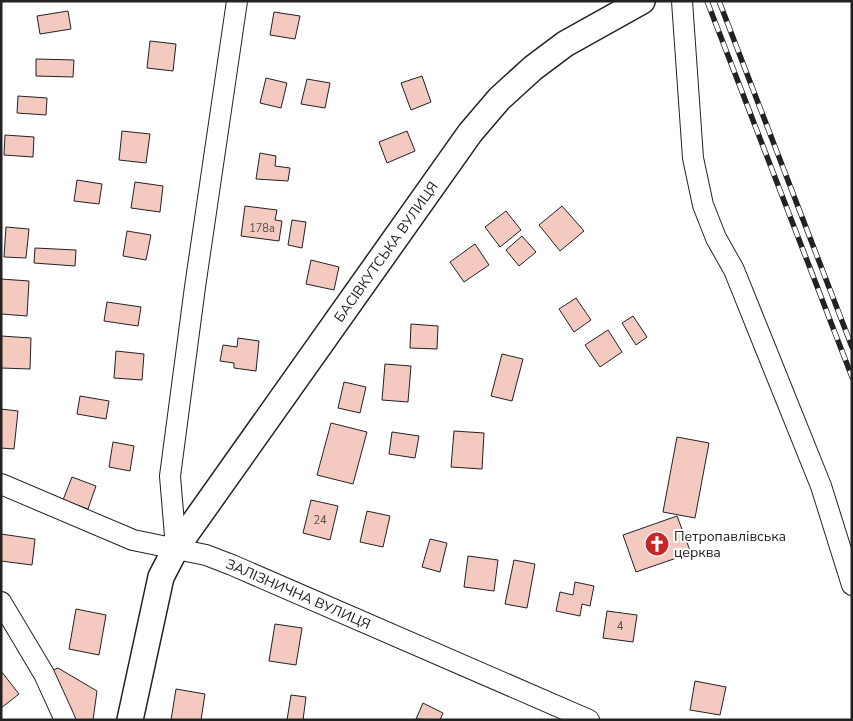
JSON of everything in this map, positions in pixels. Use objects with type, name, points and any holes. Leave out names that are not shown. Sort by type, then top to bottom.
[{"type":"main road","name":"БАСІВКУТСЬКА ВУЛИЦЯ","points":[[130,720],[161,577],[176,548],[470,133],[499,99],[533,68],[565,44],[642,1]]},
{"type":"street","points":[[176,548],[170,476],[194,287],[237,1]]},
{"type":"street","points":[[682,1],[693,158],[703,206],[716,238],[734,270],[821,486],[852,585]]},
{"type":"street","name":"ЗАЛІЗНИЧНА ВУЛИЦЯ","points":[[1,484],[133,540],[176,548],[232,565],[589,720]]},
{"type":"street","points":[[1,602],[44,674],[65,720]]},
{"type":"building","points":[[68,11],[71,29],[40,34],[37,16]]},
{"type":"building","points":[[274,12],[300,16],[295,39],[270,35]]},
{"type":"building","points":[[150,41],[176,44],[173,71],[147,68]]},
{"type":"building","points":[[36,59],[74,60],[73,77],[36,76]]},
{"type":"building","points":[[422,76],[431,102],[411,110],[401,83]]},
{"type":"building","points":[[266,78],[287,83],[281,108],[260,103]]},
{"type":"building","points":[[307,79],[330,83],[325,108],[301,104]]},
{"type":"building","points":[[18,96],[47,98],[46,115],[17,113]]},
{"type":"building","points":[[122,131],[150,134],[146,163],[119,160]]},
{"type":"building","points":[[407,131],[415,151],[387,163],[379,142]]},
{"type":"building","points":[[5,135],[34,137],[33,157],[4,155]]},
{"type":"building","points":[[260,153],[276,156],[275,166],[290,168],[288,181],[256,179]]},
{"type":"building","points":[[77,180],[102,184],[99,204],[74,201]]},
{"type":"building","points":[[135,182],[163,186],[160,212],[131,208]]},
{"type":"building","points":[[245,206],[277,210],[275,220],[282,221],[279,241],[241,236]]},
{"type":"building","points":[[562,206],[584,231],[560,251],[539,225]]},
{"type":"building","points":[[506,211],[521,230],[500,247],[485,227]]},
{"type":"building","points":[[292,220],[306,222],[302,248],[288,245]]},
{"type":"building","points":[[6,227],[29,229],[26,258],[4,257]]},
{"type":"building","points":[[127,231],[151,235],[146,260],[123,256]]},
{"type":"building","points":[[522,236],[536,252],[519,266],[506,250]]},
{"type":"building","points":[[475,244],[489,265],[464,282],[450,262]]},
{"type":"building","points":[[35,248],[76,250],[75,266],[34,263]]},
{"type":"building","points":[[311,260],[339,267],[334,290],[306,284]]},
{"type":"building","points":[[1,279],[29,281],[27,316],[1,314]]},
{"type":"building","points":[[576,298],[591,320],[574,332],[559,309]]},
{"type":"building","points":[[107,302],[141,307],[138,326],[104,321]]},
{"type":"building","points":[[633,316],[647,337],[636,345],[622,323]]},
{"type":"building","points":[[411,324],[438,326],[437,349],[410,348]]},
{"type":"building","points":[[608,330],[622,352],[600,367],[585,345]]},
{"type":"building","points":[[1,336],[31,338],[30,369],[1,368]]},
{"type":"building","points":[[238,338],[259,341],[256,371],[234,368],[234,363],[220,361],[223,345],[237,347]]},
{"type":"building","points":[[116,351],[144,354],[142,380],[114,378]]},
{"type":"building","points":[[502,354],[523,359],[512,401],[491,396]]},
{"type":"building","points":[[385,364],[411,366],[408,402],[382,400]]},
{"type":"building","points":[[344,382],[366,387],[360,413],[338,408]]},
{"type":"building","points":[[80,396],[109,401],[106,419],[77,414]]},
{"type":"building","points":[[1,409],[18,411],[14,449],[1,448]]},
{"type":"building","points":[[331,423],[367,432],[353,484],[317,475]]},
{"type":"building","points":[[454,431],[484,433],[482,469],[451,467]]},
{"type":"building","points":[[392,432],[419,436],[415,458],[389,454]]},
{"type":"building","points":[[677,437],[709,443],[695,518],[663,512]]},
{"type":"building","points":[[113,442],[134,446],[130,471],[109,467]]},
{"type":"building","points":[[72,477],[96,486],[88,509],[63,500]]},
{"type":"building","points":[[311,500],[338,506],[330,540],[303,533]]},
{"type":"building","points":[[367,511],[390,516],[383,547],[360,542]]},
{"type":"building","name":"Петропавлівська церква","points":[[677,516],[691,553],[636,572],[623,535]]},
{"type":"building","points":[[1,534],[35,539],[32,565],[1,561]]},
{"type":"building","points":[[430,539],[447,543],[440,572],[422,567]]},
{"type":"building","points":[[468,556],[498,560],[494,591],[464,587]]},
{"type":"building","points":[[514,560],[535,564],[527,608],[505,604]]},
{"type":"building","points":[[575,582],[594,586],[590,606],[582,604],[580,616],[556,611],[560,592],[573,595]]},
{"type":"building","points":[[76,609],[106,615],[99,655],[69,649]]},
{"type":"building","points":[[607,611],[637,615],[633,642],[603,638]]},
{"type":"building","points":[[275,624],[302,628],[296,665],[269,661]]},
{"type":"building","points":[[58,668],[97,691],[93,720],[68,720],[46,673]]},
{"type":"building","points":[[1,671],[19,694],[1,708]]},
{"type":"building","points":[[695,681],[726,687],[720,715],[690,710]]},
{"type":"building","points":[[176,689],[205,694],[201,720],[171,720]]},
{"type":"building","points":[[291,695],[306,697],[303,720],[287,720]]},
{"type":"building","points":[[423,703],[443,713],[440,720],[416,719]]},
{"type":"railway","points":[[707,1],[852,377]]},
{"type":"railway","points":[[719,1],[852,347]]},
{"type":"place","name":"Петропавлівська церква","points":[[657,544]]}]
